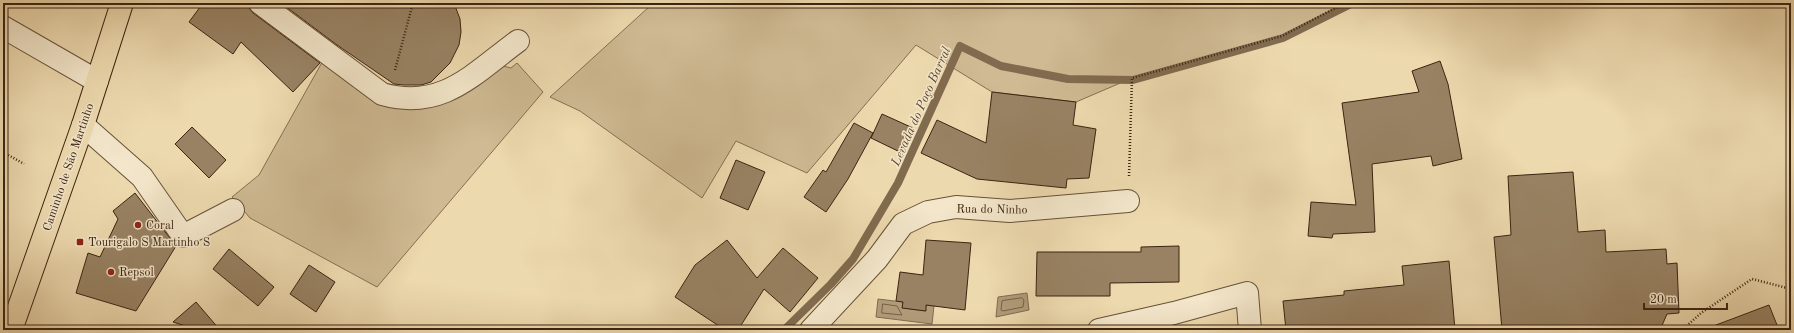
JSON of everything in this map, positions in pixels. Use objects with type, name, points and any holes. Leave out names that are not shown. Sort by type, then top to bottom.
[{"type":"main road","name":"Caminho de São Martinho","points":[[11,330],[83,125],[122,3]]},
{"type":"street","points":[[260,3],[382,94],[397,98],[425,98],[457,86],[518,41]]},
{"type":"street","points":[[3,27],[97,81]]},
{"type":"street","points":[[83,125],[142,177],[183,236],[233,210]]},
{"type":"street","name":"Rua do Ninho","points":[[811,330],[877,259],[903,224],[928,212],[956,207],[1010,212],[1128,201]]},
{"type":"street","points":[[1099,330],[1174,313],[1247,293],[1250,330]]},
{"type":"path","points":[[394,74],[413,3]]},
{"type":"path","points":[[1128,201],[1132,78],[1282,36],[1345,3]]},
{"type":"path","points":[[3,152],[24,164]]},
{"type":"path","points":[[1682,330],[1701,313],[1752,280],[1791,289]]},
{"type":"shaded area","points":[[648,3],[1345,3],[1282,36],[1132,78],[1076,102],[992,92],[916,45],[807,173],[736,141],[702,198],[580,111],[550,97],[650,6]]},
{"type":"shaded area","points":[[325,57],[381,99],[499,65],[511,68],[517,63],[543,92],[377,287],[250,218],[232,197],[259,175]]},
{"type":"water","points":[[1027,293],[1029,310],[996,317],[998,297]]},
{"type":"water","points":[[878,299],[903,302],[903,308],[925,311],[926,305],[934,306],[932,324],[876,317]]},
{"type":"building","points":[[203,3],[248,3],[249,8],[253,13],[320,63],[293,92],[241,42],[233,54],[189,22]]},
{"type":"building","points":[[281,3],[454,3],[460,19],[461,32],[459,45],[450,63],[431,82],[421,85],[394,84],[337,45]]},
{"type":"building","points":[[1440,61],[1448,84],[1462,159],[1433,166],[1431,156],[1372,164],[1375,232],[1333,234],[1332,238],[1308,236],[1311,202],[1356,205],[1342,103],[1419,92],[1412,71]]},
{"type":"building","points":[[992,92],[1076,102],[1073,125],[1096,129],[1089,178],[1067,179],[1066,188],[977,179],[921,153],[937,120],[986,143]]},
{"type":"building","points":[[882,114],[913,128],[902,153],[871,138]]},
{"type":"building","points":[[854,123],[873,133],[848,179],[826,212],[804,197],[823,170],[826,172]]},
{"type":"building","points":[[192,127],[226,160],[209,178],[175,144]]},
{"type":"building","points":[[736,160],[765,172],[748,210],[720,198]]},
{"type":"building","points":[[1573,172],[1578,232],[1605,230],[1606,252],[1666,249],[1667,264],[1677,263],[1679,313],[1667,314],[1660,330],[1502,330],[1494,237],[1511,235],[1508,176]]},
{"type":"building","points":[[135,193],[176,246],[136,311],[76,293],[88,253],[100,257],[118,219],[113,211]]},
{"type":"building","points":[[727,240],[757,278],[783,248],[818,278],[790,312],[764,289],[738,330],[725,330],[675,297],[695,265]]},
{"type":"building","points":[[926,240],[971,243],[965,310],[926,305],[926,311],[902,308],[903,302],[896,301],[900,272],[923,275]]},
{"type":"building","points":[[1179,246],[1179,282],[1110,283],[1110,296],[1036,296],[1037,252],[1141,252],[1141,247]]},
{"type":"building","points":[[229,249],[274,287],[258,306],[213,269]]},
{"type":"building","points":[[1449,261],[1455,330],[1286,330],[1283,301],[1344,295],[1344,291],[1404,285],[1402,266]]},
{"type":"building","points":[[309,265],[335,282],[316,312],[290,294]]},
{"type":"building","points":[[196,302],[220,330],[198,330],[173,322]]},
{"type":"building","points":[[1769,305],[1779,330],[1708,330],[1708,328]]},
{"type":"waterway","name":"Levada do Poço Barral","points":[[784,330],[831,284],[853,259],[898,183],[960,46],[1001,66],[1068,79],[1133,80],[1283,38],[1353,3]]},
{"type":"place","name":"Coral","points":[[138,225]]},
{"type":"place","name":"Tourigalo S Martinho S","points":[[80,242]]},
{"type":"place","name":"Repsol","points":[[111,272]]}]
